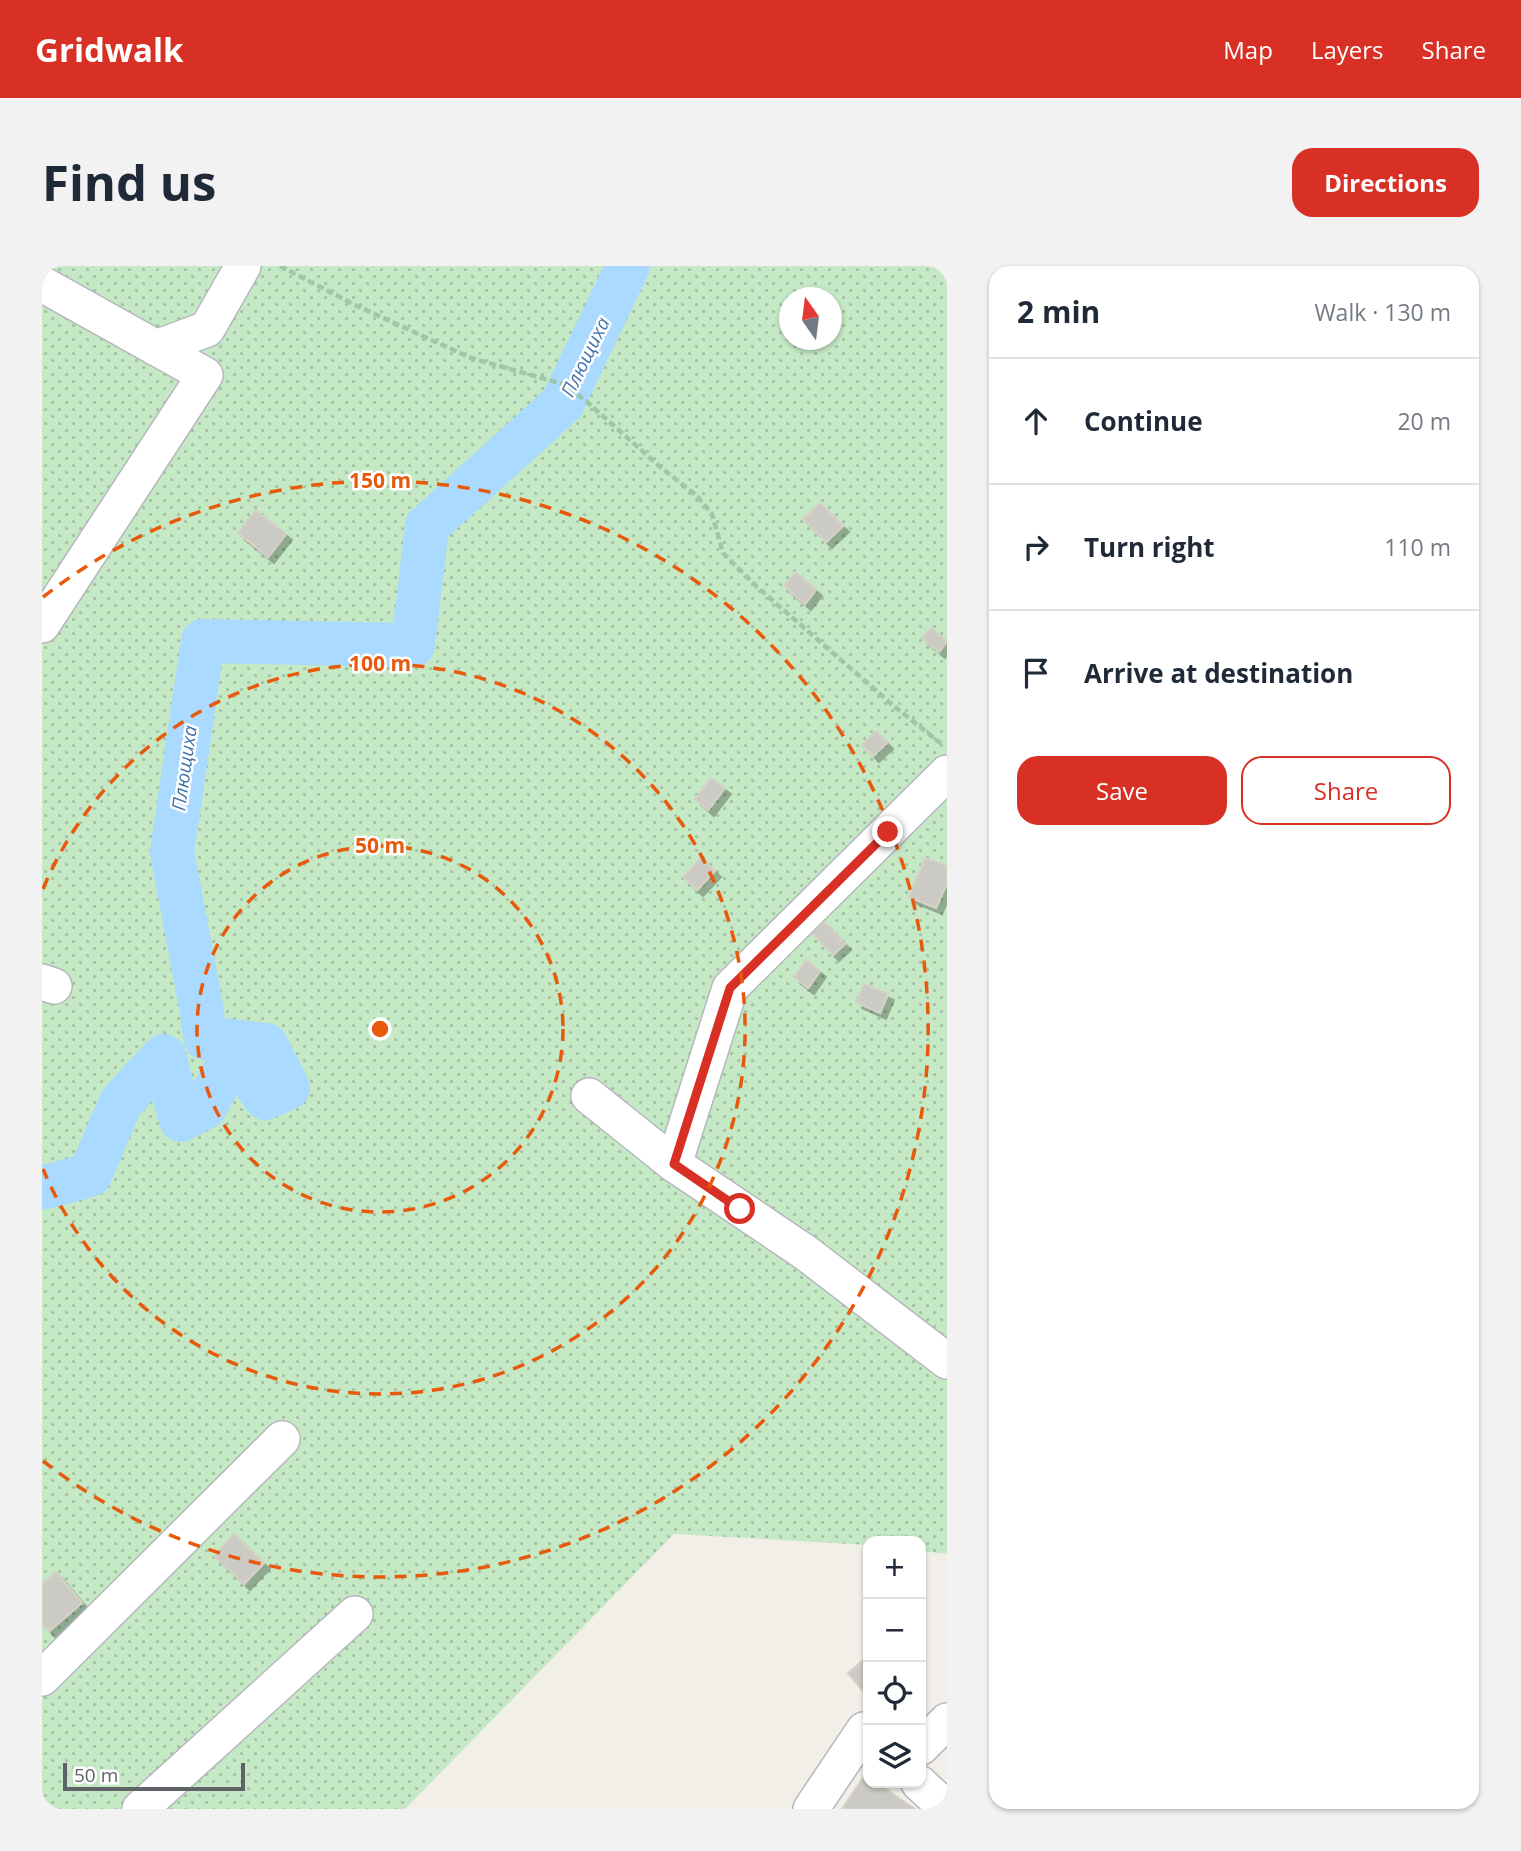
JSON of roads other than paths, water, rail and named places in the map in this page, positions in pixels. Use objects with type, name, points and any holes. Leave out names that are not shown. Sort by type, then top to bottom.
[{"type":"lane","points":[[156,348],[207,329],[243,266]]},
{"type":"lane","points":[[42,284],[205,375],[42,625]]},
{"type":"lane","points":[[674,1164],[730,988],[947,774]]},
{"type":"lane","points":[[589,1096],[674,1164],[806,1253],[947,1361]]},
{"type":"lane","points":[[42,1678],[282,1439]]},
{"type":"lane","points":[[139,1809],[355,1614]]},
{"type":"lane","points":[[926,1742],[947,1721]]},
{"type":"lane","points":[[811,1809],[863,1731]]},
{"type":"lane","points":[[924,1788],[947,1809]]},
{"type":"waterway","name":"Плющиха","points":[[42,1188],[90,1175],[121,1102],[164,1056],[181,1120],[205,1107],[226,1068],[247,1072],[265,1098],[288,1088],[266,1045],[205,1038],[172,852],[203,641],[413,645],[427,526],[562,404],[628,266]]}]
